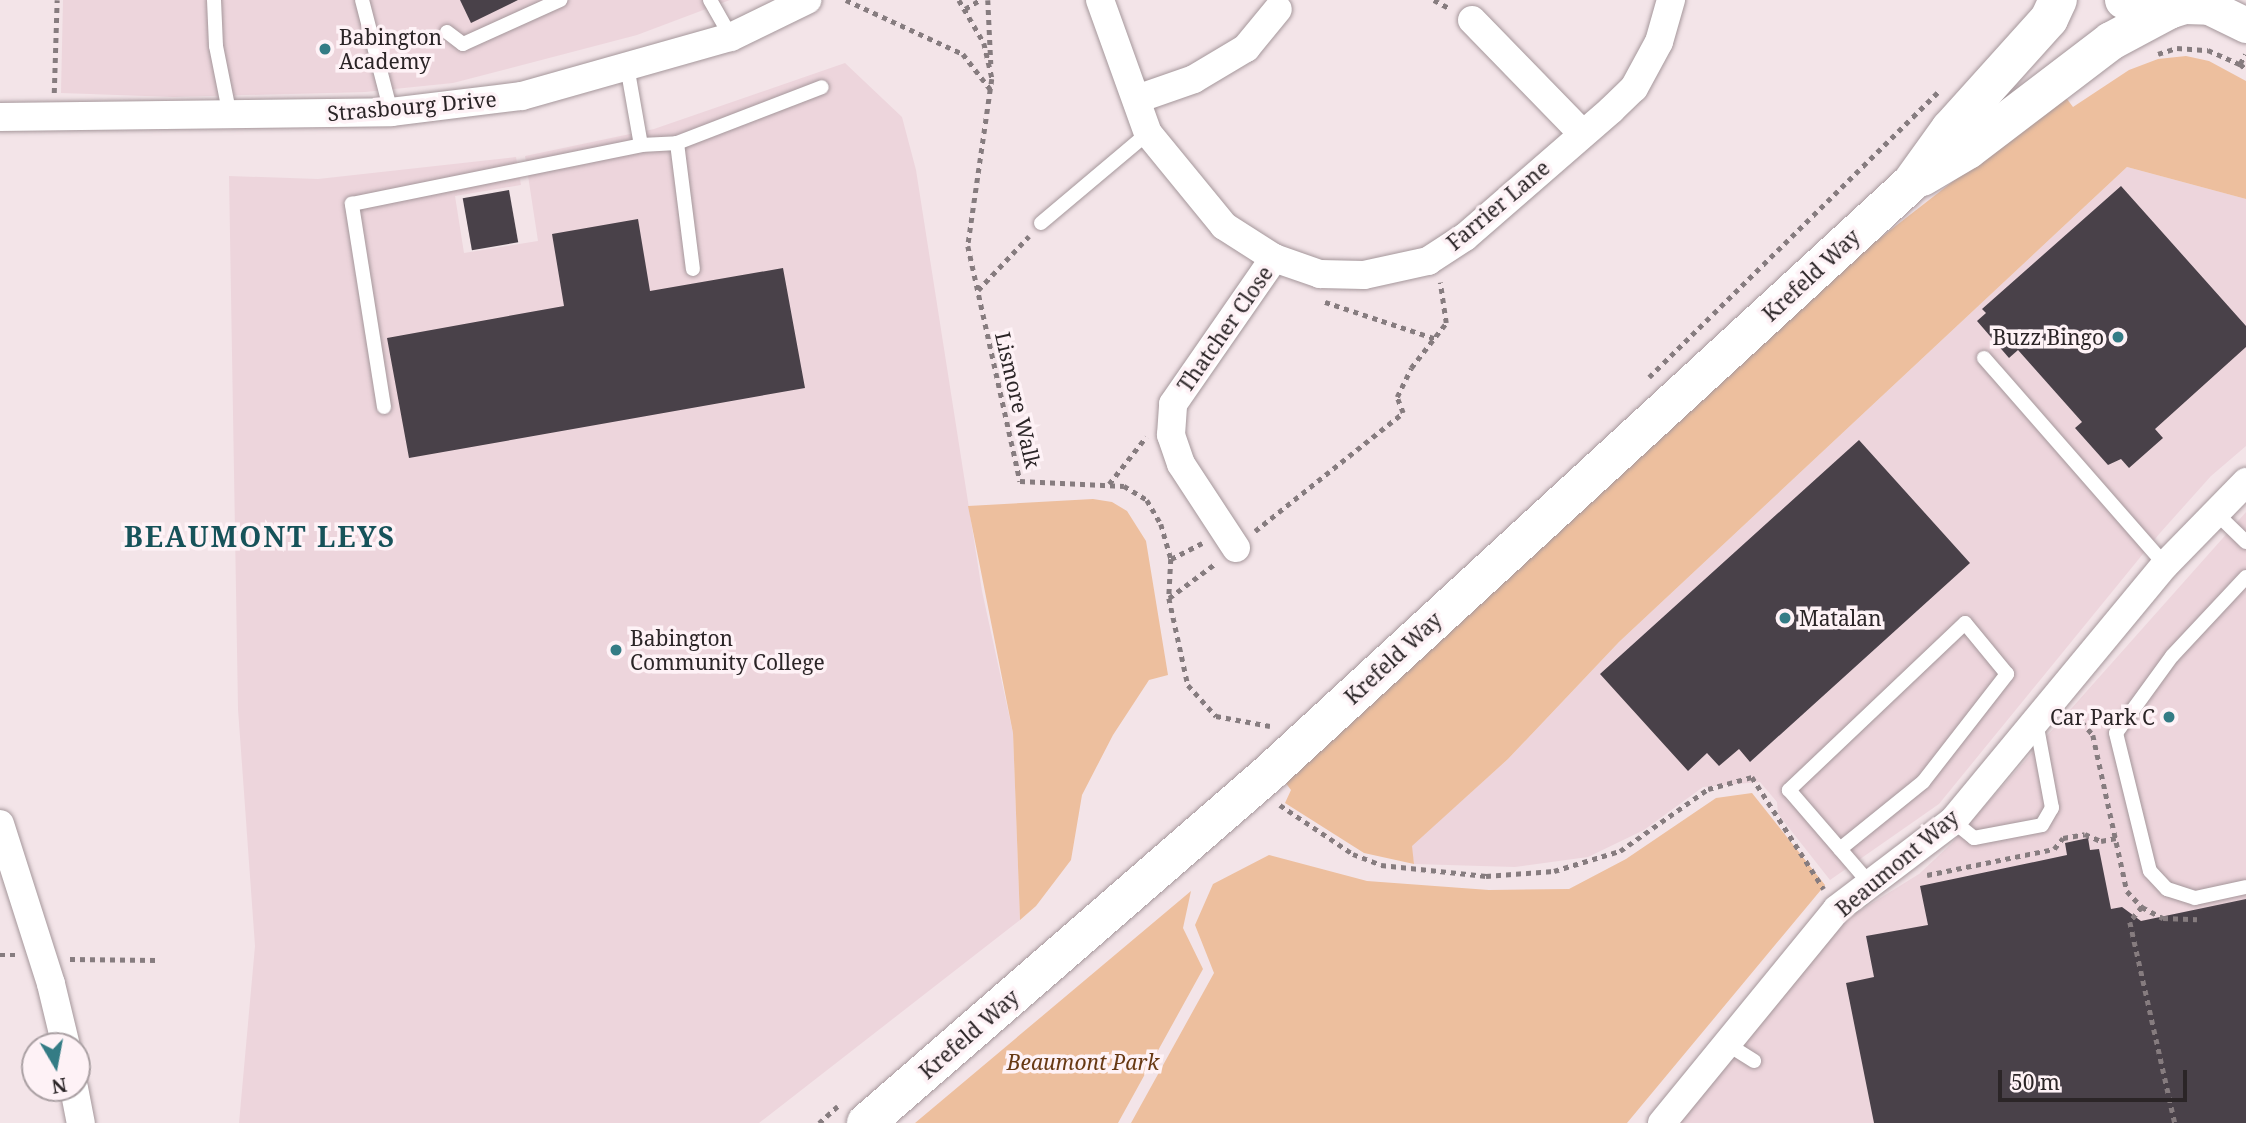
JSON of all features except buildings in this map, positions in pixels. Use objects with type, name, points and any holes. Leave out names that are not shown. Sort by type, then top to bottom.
[{"type":"highway","name":"Krefeld Way","points":[[853,1114],[1269,773],[1911,183],[1950,129],[2049,19],[2058,0]]},
{"type":"highway","points":[[2124,0],[2184,5]]},
{"type":"highway","name":"Krefeld Way","points":[[1911,183],[1968,150],[2111,41],[2184,5]]},
{"type":"street","name":"Strasbourg Drive","points":[[0,117],[391,112],[522,96],[731,37],[807,0]]},
{"type":"street","name":"Farrier Lane","points":[[1101,0],[1148,133],[1224,226],[1274,258],[1320,274],[1364,275],[1428,261],[1465,237],[1634,88],[1659,42],[1671,0]]},
{"type":"street","points":[[2184,5],[2208,7],[2246,25]]},
{"type":"street","points":[[1137,99],[1194,79],[1246,48],[1279,9]]},
{"type":"street","points":[[1472,20],[1582,133]]},
{"type":"street","name":"Thatcher Close","points":[[1236,548],[1181,464],[1171,435],[1173,404],[1274,258]]},
{"type":"street","name":"Beaumont Way","points":[[1662,1123],[1838,909],[1953,821],[2165,565],[2235,497]]},
{"type":"street","points":[[0,824],[62,1032]]},
{"type":"street","points":[[77,1102],[81,1123]]},
{"type":"lane","points":[[214,0],[216,46],[230,116]]},
{"type":"lane","points":[[362,0],[391,112]]},
{"type":"lane","points":[[447,32],[463,44],[560,0]]},
{"type":"lane","points":[[710,0],[731,37]]},
{"type":"lane","points":[[627,66],[641,145]]},
{"type":"lane","points":[[384,407],[352,204],[641,145],[677,143],[822,87]]},
{"type":"lane","points":[[1041,223],[1148,133]]},
{"type":"lane","points":[[677,143],[693,268]]},
{"type":"lane","points":[[1984,358],[2165,565]]},
{"type":"lane","points":[[2235,497],[2246,542]]},
{"type":"lane","points":[[2246,576],[2172,656],[2116,733],[2150,872],[2167,889],[2196,898],[2246,887]]},
{"type":"lane","points":[[1840,849],[1923,782],[2007,674],[1965,623],[1789,790],[1871,885]]},
{"type":"lane","points":[[1953,821],[1974,838],[2042,825],[2052,808],[2036,722]]},
{"type":"lane","points":[[1727,1044],[1754,1061]]},
{"type":"path","points":[[53,118],[57,0]]},
{"type":"path","points":[[846,0],[962,54],[991,90]]},
{"type":"path","name":"Lismore Walk","points":[[959,0],[984,43],[992,79],[968,246],[1020,481],[1124,486],[1147,500],[1161,524],[1171,559],[1169,598],[1188,685],[1216,716],[1270,726]]},
{"type":"path","points":[[965,9],[980,0]]},
{"type":"path","points":[[988,0],[992,79]]},
{"type":"path","points":[[2154,55],[2177,48],[2208,50],[2246,69]]},
{"type":"path","points":[[2239,64],[2246,53]]},
{"type":"path","points":[[1647,379],[1942,87]]},
{"type":"path","points":[[978,290],[1041,223]]},
{"type":"path","points":[[1169,598],[1236,548],[1403,413],[1397,397],[1411,368],[1437,339],[1446,323],[1445,299],[1428,261]]},
{"type":"path","points":[[1320,274],[1318,300],[1437,339]]},
{"type":"path","points":[[1109,484],[1173,404]]},
{"type":"path","points":[[2059,695],[2093,735],[2127,891],[2142,907],[2163,918]]},
{"type":"path","points":[[1262,734],[1281,717]]},
{"type":"path","points":[[1281,798],[1280,807],[1372,862],[1414,871],[1486,876],[1555,872],[1620,851],[1708,789],[1752,777],[1838,909]]},
{"type":"path","points":[[1918,881],[1929,874],[2054,849],[2063,838],[2085,834],[2101,841],[2116,838]]},
{"type":"path","points":[[2142,907],[2130,922],[2175,1123]]},
{"type":"path","points":[[0,955],[157,960]]},
{"type":"path","points":[[819,1123],[853,1114]]},
{"type":"shaded area","name":"Babington Academy","points":[[63,0],[730,0],[637,35],[453,83],[365,92],[174,97],[61,93]]},
{"type":"shaded area","name":"Babington Community College","points":[[845,63],[902,117],[916,170],[982,591],[1013,733],[1020,920],[759,1123],[239,1123],[255,946],[238,709],[229,176],[318,179],[516,157],[521,185],[455,196],[464,253],[538,241],[525,156],[654,129]]},
{"type":"shaded area","points":[[2127,167],[2246,199],[2246,446],[2211,476],[2160,533],[1939,804],[1830,880],[1778,814],[1777,802],[1760,782],[1703,787],[1644,830],[1588,857],[1515,867],[1414,864],[1411,846],[1508,759],[1619,642]]},
{"type":"shaded area","points":[[2246,512],[2246,1123],[1677,1123],[1840,923],[1919,874],[1951,844]]},
{"type":"green space","points":[[2186,56],[2209,61],[2246,81],[2246,199],[2127,167],[1619,642],[1508,759],[1412,846],[1414,864],[1364,853],[1285,803],[1291,790],[1282,778],[1843,267],[2064,95],[2073,107],[2129,70],[2158,59]]},
{"type":"green space","points":[[1093,499],[1112,502],[1127,511],[1146,541],[1168,675],[1149,680],[1113,735],[1082,795],[1071,860],[1036,906],[1020,920],[1013,733],[968,506]]},
{"type":"green space","points":[[1752,793],[1825,885],[1627,1123],[1131,1123],[1214,973],[1195,925],[1213,884],[1269,855],[1367,881],[1489,890],[1569,889],[1626,859],[1716,798]]},
{"type":"green space","name":"Beaumont Park","points":[[1191,891],[1183,928],[1203,969],[1118,1123],[915,1123]]},
{"type":"place","name":"Babington Academy","points":[[325,49]]},
{"type":"place","name":"Buzz Bingo","points":[[2118,337]]},
{"type":"place","name":"Matalan","points":[[1785,618]]},
{"type":"place","name":"Babington Community College","points":[[616,650]]},
{"type":"place","name":"Car Park C","points":[[2169,717]]},
{"type":"district","name":"BEAUMONT LEYS","points":[[260,536]]}]
